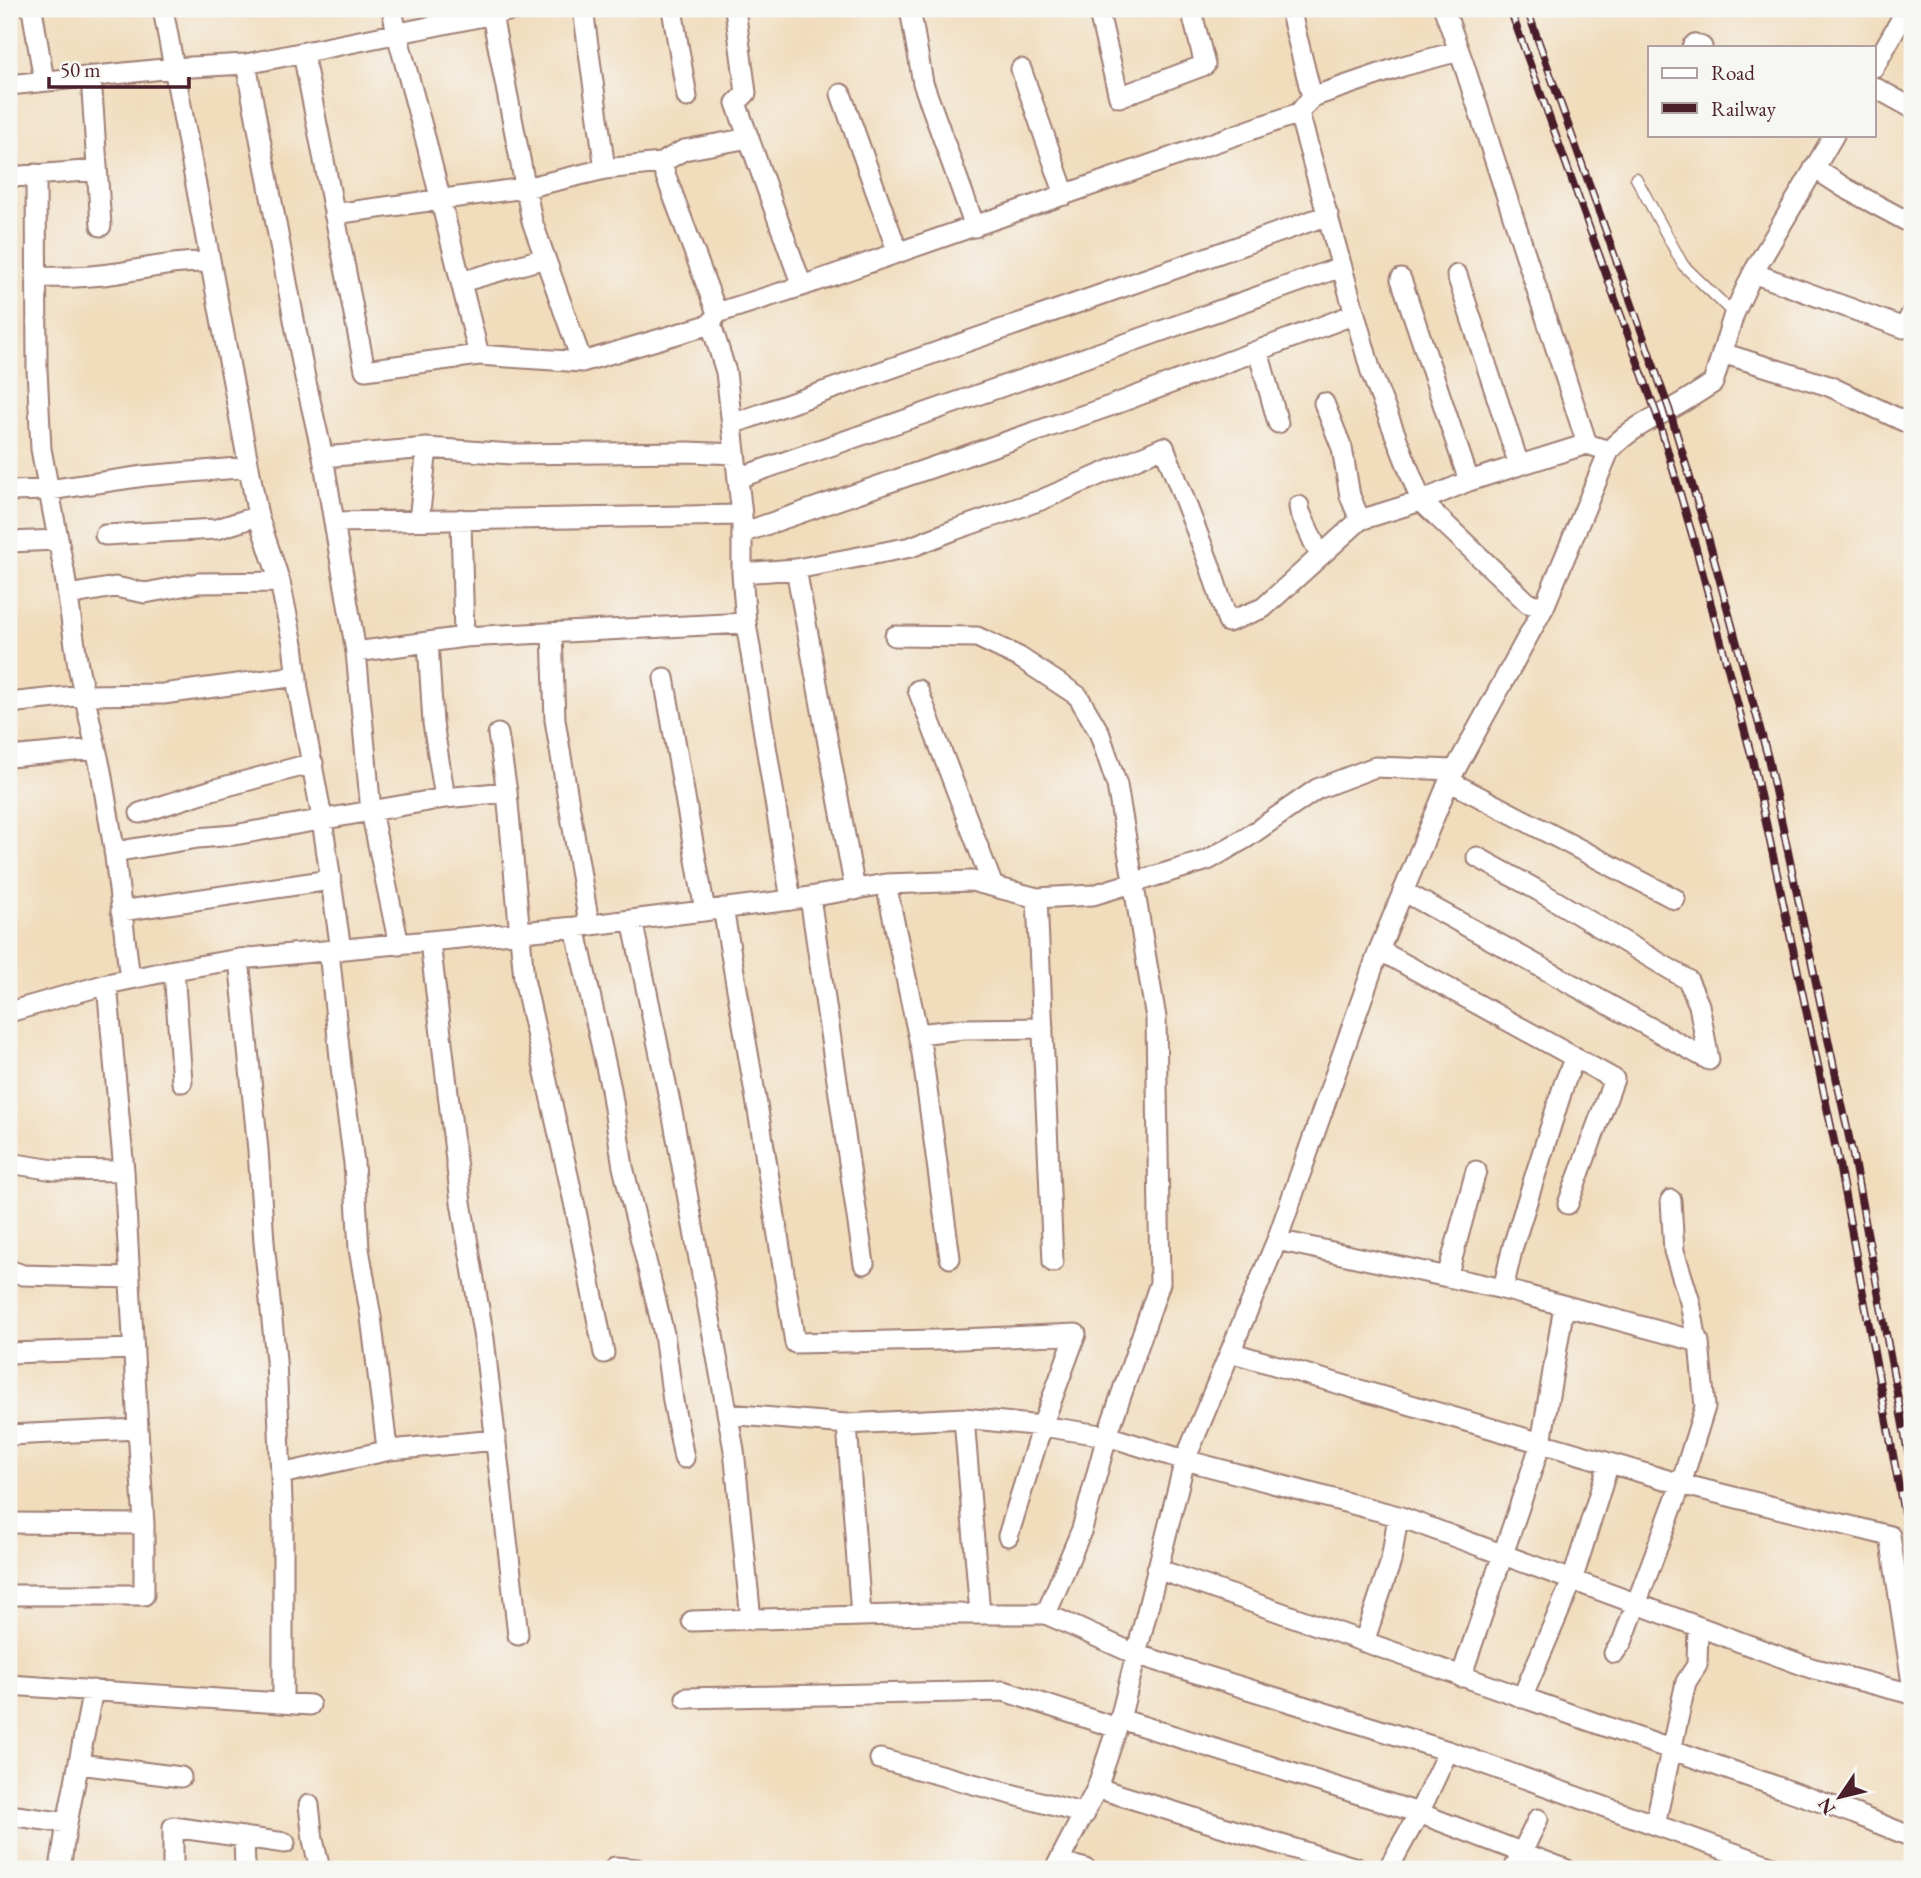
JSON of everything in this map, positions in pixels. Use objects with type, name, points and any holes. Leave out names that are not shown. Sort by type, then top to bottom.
[{"type":"street","points":[[32,9],[44,81]]},
{"type":"street","points":[[163,9],[258,516],[280,583],[293,644],[322,820],[330,880],[341,1067],[354,1163],[359,1249],[371,1317],[386,1440],[390,1450]]},
{"type":"street","points":[[392,9],[479,355]]},
{"type":"street","points":[[9,85],[173,68],[246,64],[518,9]]},
{"type":"street","points":[[583,9],[605,169]]},
{"type":"street","points":[[672,9],[687,97]]},
{"type":"street","points":[[735,9],[746,93],[736,103],[802,286]]},
{"type":"street","points":[[910,9],[923,83],[975,227]]},
{"type":"street","points":[[1098,9],[1119,97],[1205,65],[1191,9]]},
{"type":"street","points":[[1290,9],[1312,97]]},
{"type":"street","points":[[1444,9],[1587,444]]},
{"type":"street","points":[[1876,63],[1907,9]]},
{"type":"street","points":[[490,13],[532,221],[582,362]]},
{"type":"street","points":[[303,53],[365,370],[479,355],[582,362],[1299,113],[1312,97],[1403,66],[1459,51]]},
{"type":"street","points":[[246,64],[305,378],[323,457],[356,652],[372,811],[399,945]]},
{"type":"street","points":[[1021,69],[1065,195]]},
{"type":"street","points":[[91,76],[101,226]]},
{"type":"street","points":[[1876,88],[1912,108]]},
{"type":"street","points":[[841,93],[898,253]]},
{"type":"street","points":[[1299,113],[1371,372],[1421,500],[1528,603],[1544,607]]},
{"type":"street","points":[[1086,1869],[1057,1866],[1097,1788],[1119,1723],[1185,1460],[1278,1240],[1379,950],[1452,776],[1544,607],[1609,451],[1621,438],[1713,383],[1734,314],[1753,273],[1833,136]]},
{"type":"street","points":[[334,214],[525,188],[605,169],[661,163],[684,149],[749,138]]},
{"type":"street","points":[[661,163],[714,318],[726,372],[742,524],[746,623],[801,899],[863,1264]]},
{"type":"street","points":[[1814,169],[1912,224]]},
{"type":"street","points":[[9,177],[97,170]]},
{"type":"street","points":[[36,174],[37,369],[41,436],[114,852],[130,979]]},
{"type":"street","points":[[732,424],[1328,215]]},
{"type":"street","points":[[461,282],[545,258]]},
{"type":"street","points":[[36,277],[73,278],[187,261],[210,262]]},
{"type":"street","points":[[738,478],[1341,267]]},
{"type":"street","points":[[1753,273],[1904,328],[1912,313]]},
{"type":"street","points":[[1457,275],[1519,465]]},
{"type":"street","points":[[1401,279],[1469,481]]},
{"type":"street","points":[[334,522],[461,519],[742,524],[1110,407],[1355,314]]},
{"type":"street","points":[[1258,351],[1278,423]]},
{"type":"street","points":[[1722,353],[1829,386],[1912,425]]},
{"type":"street","points":[[1324,403],[1342,448],[1350,496],[1360,520]]},
{"type":"street","points":[[742,573],[796,569],[911,547],[1041,500],[1164,447],[1228,622],[1263,608],[1360,520],[1469,481],[1587,444],[1609,451]]},
{"type":"street","points":[[323,457],[427,448],[512,454],[735,454]]},
{"type":"street","points":[[419,520],[427,448]]},
{"type":"street","points":[[9,491],[50,490],[144,476],[248,467]]},
{"type":"street","points":[[1299,506],[1320,556]]},
{"type":"street","points":[[105,535],[217,529],[258,516]]},
{"type":"street","points":[[461,519],[464,637]]},
{"type":"street","points":[[9,542],[58,540]]},
{"type":"street","points":[[796,569],[855,890]]},
{"type":"street","points":[[68,595],[115,587],[145,593],[198,583],[280,583]]},
{"type":"street","points":[[356,652],[464,637],[746,623]]},
{"type":"street","points":[[552,633],[555,720],[582,925],[623,1167],[664,1334],[684,1458]]},
{"type":"street","points":[[895,636],[977,637],[1019,657],[1078,696],[1099,732],[1117,785],[1156,1018],[1160,1283],[1107,1436],[1082,1529],[1046,1615]]},
{"type":"street","points":[[428,642],[432,723],[445,798]]},
{"type":"street","points":[[9,703],[85,695],[163,694],[297,676]]},
{"type":"street","points":[[664,678],[763,1142],[795,1343],[1076,1334],[1042,1426],[1008,1536]]},
{"type":"street","points":[[918,690],[993,886]]},
{"type":"street","points":[[498,734],[507,792],[524,979],[576,1211],[604,1353]]},
{"type":"street","points":[[9,757],[96,749]]},
{"type":"street","points":[[140,813],[212,790],[313,763]]},
{"type":"street","points":[[10,1015],[107,984],[239,959],[521,933],[801,899],[886,884],[972,881],[1037,898],[1093,895],[1209,860],[1247,838],[1317,789],[1375,767],[1452,776],[1675,899]]},
{"type":"street","points":[[114,852],[234,835],[445,798],[507,792]]},
{"type":"street","points":[[1403,891],[1709,1060],[1699,1005],[1688,980],[1477,857]]},
{"type":"street","points":[[121,911],[330,880]]},
{"type":"street","points":[[886,884],[922,1053],[950,1258]]},
{"type":"street","points":[[1037,898],[1053,1262]]},
{"type":"street","points":[[632,920],[676,1135],[728,1414],[751,1619]]},
{"type":"street","points":[[430,942],[461,1202],[484,1339],[517,1635]]},
{"type":"street","points":[[1379,950],[1614,1079],[1568,1204]]},
{"type":"street","points":[[239,959],[276,1360],[283,1524],[283,1703]]},
{"type":"street","points":[[174,970],[182,1082]]},
{"type":"street","points":[[9,1594],[144,1595],[144,1524],[124,1171],[107,984]]},
{"type":"street","points":[[918,1034],[963,1029],[1043,1028]]},
{"type":"street","points":[[1503,1289],[1513,1246],[1575,1057]]},
{"type":"street","points":[[9,1163],[54,1170],[124,1171]]},
{"type":"street","points":[[1447,1277],[1476,1171]]},
{"type":"street","points":[[1614,1653],[1622,1642],[1681,1484],[1705,1407],[1699,1342],[1674,1251],[1671,1200]]},
{"type":"street","points":[[1278,1240],[1503,1289],[1697,1342]]},
{"type":"street","points":[[9,1270],[23,1275],[130,1278]]},
{"type":"street","points":[[1461,1677],[1541,1443],[1564,1306]]},
{"type":"street","points":[[9,1353],[134,1349]]},
{"type":"street","points":[[1230,1352],[1681,1484],[1890,1536],[1912,1683]]},
{"type":"street","points":[[728,1414],[847,1423],[964,1418],[1107,1436],[1185,1460],[1398,1517],[1811,1668],[1912,1694]]},
{"type":"street","points":[[964,1418],[980,1614]]},
{"type":"street","points":[[847,1423],[861,1616]]},
{"type":"street","points":[[9,1435],[138,1429]]},
{"type":"street","points":[[281,1474],[390,1450],[496,1440]]},
{"type":"street","points":[[1522,1698],[1572,1581],[1609,1463]]},
{"type":"street","points":[[1364,1642],[1391,1561],[1398,1517]]},
{"type":"street","points":[[9,1523],[144,1524]]},
{"type":"street","points":[[1157,1569],[1855,1814],[1912,1837]]},
{"type":"street","points":[[692,1621],[861,1616],[1046,1615],[1135,1654],[1448,1751],[1779,1869]]},
{"type":"street","points":[[1655,1825],[1685,1682],[1697,1665],[1698,1627]]},
{"type":"street","points":[[9,1685],[310,1705]]},
{"type":"street","points":[[60,1869],[93,1690]]},
{"type":"street","points":[[686,1698],[1004,1690],[1419,1813],[1518,1861],[1565,1869]]},
{"type":"street","points":[[1388,1869],[1419,1813],[1448,1751]]},
{"type":"street","points":[[880,1759],[1085,1814]]},
{"type":"street","points":[[79,1764],[181,1777]]},
{"type":"street","points":[[1097,1788],[1360,1869]]},
{"type":"street","points":[[309,1805],[320,1869]]},
{"type":"street","points":[[9,1815],[67,1823]]},
{"type":"street","points":[[1518,1861],[1538,1819]]},
{"type":"street","points":[[173,1869],[173,1827],[285,1843]]},
{"type":"street","points":[[244,1837],[244,1869]]},
{"type":"street","points":[[615,1869],[637,1869]]},
{"type":"lane","points":[[1636,178],[1683,265],[1734,314]]},
{"type":"railway","points":[[1510,9],[1657,415],[1753,762],[1838,1159],[1905,1519],[1912,1580]]},
{"type":"railway","points":[[1527,9],[1669,409],[1708,537],[1768,758],[1853,1156],[1912,1474]]}]
